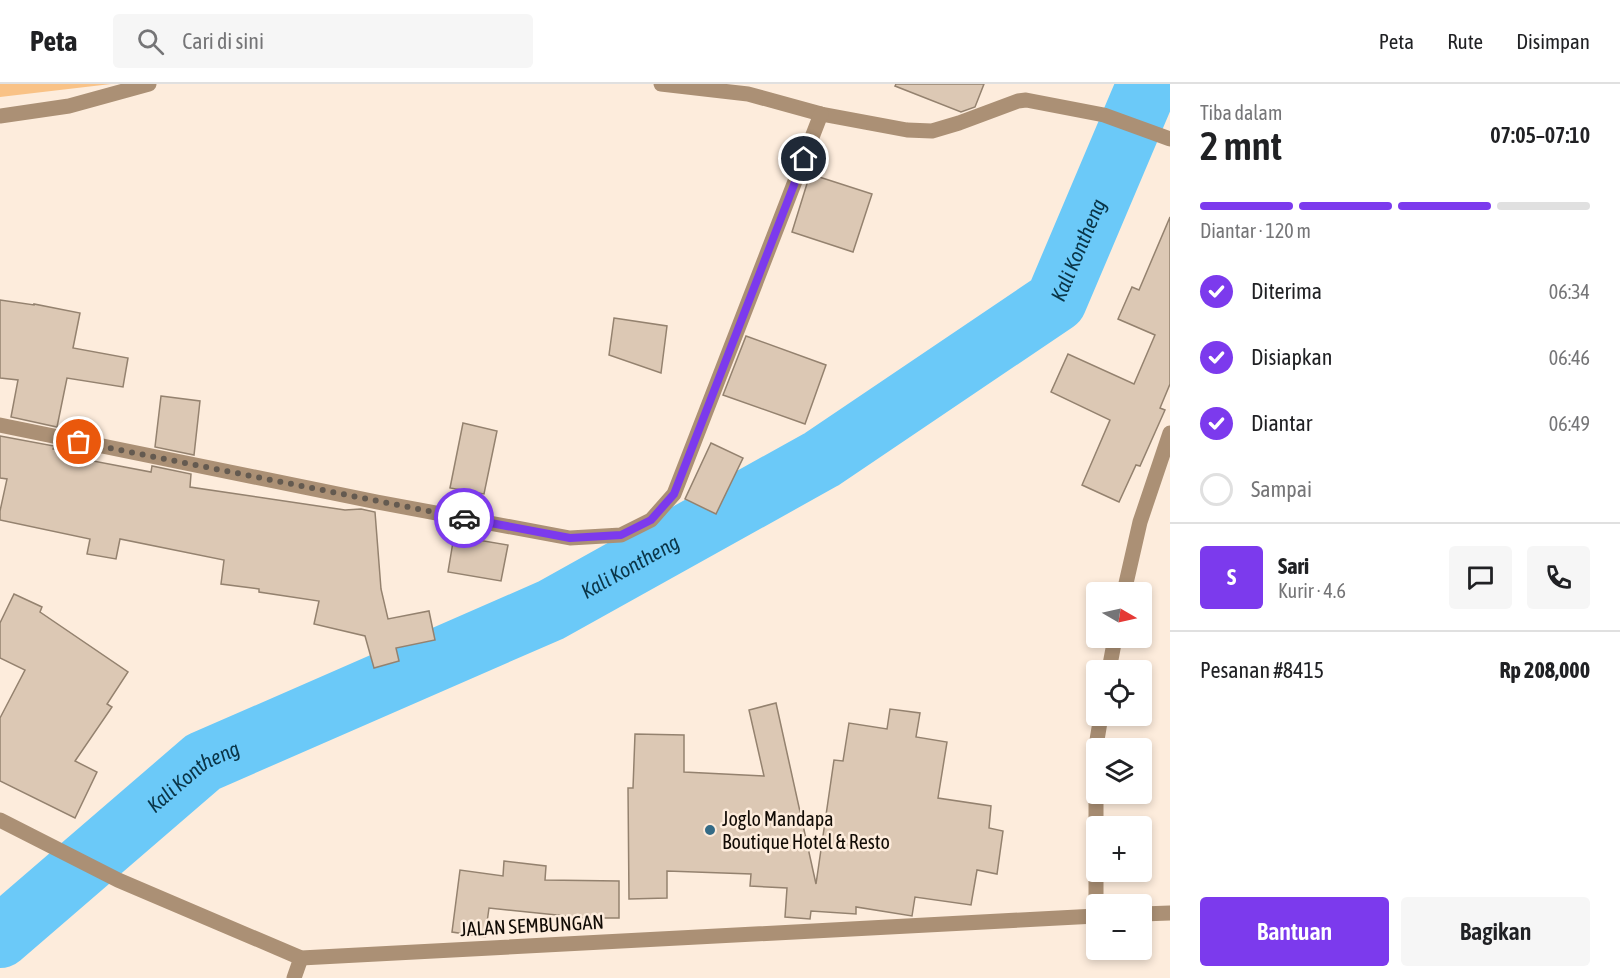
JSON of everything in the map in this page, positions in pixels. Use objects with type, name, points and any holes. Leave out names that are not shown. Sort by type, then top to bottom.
[{"type":"street","points":[[0,116],[69,106],[149,84]]},
{"type":"street","points":[[660,84],[749,89],[821,114],[907,130],[932,131],[1017,101],[1026,100],[1104,115],[1169,139]]},
{"type":"street","points":[[0,425],[366,500],[570,538],[621,535],[651,520],[674,494],[821,114]]},
{"type":"street","points":[[1126,582],[1140,522],[1170,433]]},
{"type":"street","points":[[1096,894],[1096,747],[1099,726]]},
{"type":"street","name":"JALAN SEMBUNGAN","points":[[0,820],[118,880],[302,958],[1086,917]]},
{"type":"street","points":[[1152,914],[1170,913]]},
{"type":"street","points":[[294,978],[302,958]]},
{"type":"shaded area","points":[[0,84],[111,84],[0,97]]},
{"type":"building","points":[[896,84],[984,84],[975,107],[961,112],[895,86]]},
{"type":"building","points":[[810,174],[872,194],[853,252],[792,232]]},
{"type":"building","points":[[1170,217],[1170,384],[1160,408],[1165,410],[1140,466],[1136,465],[1119,502],[1082,485],[1110,420],[1051,392],[1068,354],[1134,384],[1155,335],[1118,319],[1132,287],[1139,290]]},
{"type":"building","points":[[0,300],[80,313],[73,348],[128,358],[123,387],[67,378],[57,427],[11,417],[18,380],[0,378]]},
{"type":"building","points":[[614,318],[667,326],[661,373],[609,355]]},
{"type":"building","points":[[746,336],[826,365],[805,424],[723,395]]},
{"type":"building","points":[[161,396],[200,401],[194,455],[155,447]]},
{"type":"building","points":[[463,423],[497,431],[484,494],[450,488]]},
{"type":"building","points":[[0,436],[54,446],[53,449],[94,458],[93,461],[151,472],[152,466],[191,474],[190,487],[345,510],[361,509],[375,512],[381,589],[388,619],[429,611],[435,640],[396,648],[399,661],[374,668],[365,636],[314,624],[319,601],[221,584],[224,560],[120,539],[116,559],[87,554],[90,539],[0,520],[7,479],[0,478]]},
{"type":"building","points":[[711,443],[743,458],[716,514],[685,499]]},
{"type":"building","points":[[454,536],[508,545],[501,581],[448,572]]},
{"type":"building","points":[[14,594],[42,607],[40,612],[128,672],[107,704],[112,707],[75,761],[97,772],[75,818],[0,781],[0,718],[25,670],[0,658],[0,623]]},
{"type":"building","points":[[776,703],[816,884],[834,760],[843,761],[849,723],[887,729],[890,709],[920,713],[916,737],[947,742],[938,798],[991,806],[989,828],[1003,831],[997,874],[977,870],[971,905],[915,897],[912,916],[856,907],[856,914],[811,911],[810,919],[785,917],[787,888],[750,886],[751,874],[667,871],[667,898],[629,899],[628,788],[633,788],[635,734],[684,735],[684,772],[764,776],[749,710]]},
{"type":"building","points":[[504,861],[546,866],[545,880],[619,881],[619,918],[586,918],[489,908],[485,937],[452,932],[460,870],[503,876]]},
{"type":"waterway","name":"Kali Kontheng","points":[[0,937],[203,762],[551,610],[822,459],[1056,301],[1148,84]]},
{"type":"way so far","points":[[79,442],[464,518]]},
{"type":"place","name":"Joglo Mandapa Boutique Hotel & Resto","points":[[710,830]]},
{"type":"route","points":[[464,518],[570,538],[621,535],[651,520],[674,494],[804,159]]}]
